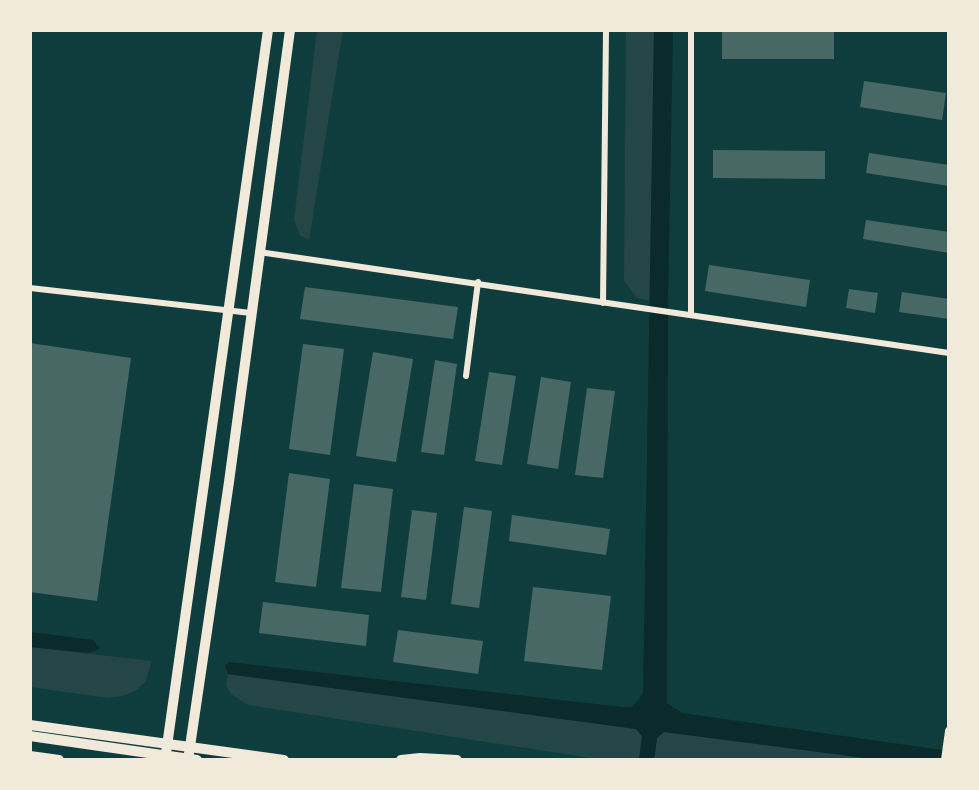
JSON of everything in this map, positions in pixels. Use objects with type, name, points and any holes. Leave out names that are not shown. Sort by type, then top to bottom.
[{"type":"main road","points":[[165,760],[268,30]]},
{"type":"main road","points":[[188,760],[290,30]]},
{"type":"main road","points":[[30,725],[285,760]]},
{"type":"main road","points":[[30,736],[197,760]]},
{"type":"main road","points":[[30,756],[60,760]]},
{"type":"main road","points":[[401,760],[457,760]]},
{"type":"street","points":[[603,303],[606,30]]},
{"type":"street","points":[[691,30],[691,315]]},
{"type":"street","points":[[259,251],[949,353]]},
{"type":"street","points":[[466,376],[478,282]]},
{"type":"street","points":[[30,288],[251,313]]},
{"type":"street","points":[[945,760],[949,731]]},
{"type":"shaded area","points":[[317,30],[343,30],[309,240],[300,235],[294,220]]},
{"type":"shaded area","points":[[626,30],[654,30],[650,301],[637,298],[624,281]]},
{"type":"shaded area","points":[[654,30],[673,30],[668,301],[667,703],[682,713],[949,751],[949,760],[881,760],[664,732],[657,738],[654,760],[639,760],[642,736],[636,729],[228,674],[225,666],[229,662],[622,707],[632,707],[643,694]]},
{"type":"shaded area","points":[[30,632],[93,640],[100,649],[89,653],[30,647]]},
{"type":"shaded area","points":[[30,647],[152,661],[145,682],[135,691],[108,698],[30,687]]},
{"type":"shaded area","points":[[228,674],[636,729],[642,736],[639,760],[603,760],[248,705],[231,694],[226,686]]},
{"type":"shaded area","points":[[664,732],[881,760],[654,760],[657,738]]},
{"type":"building","points":[[722,31],[834,32],[834,59],[722,59]]},
{"type":"building","points":[[864,81],[946,93],[942,120],[860,107]]},
{"type":"building","points":[[713,150],[825,151],[825,179],[713,178]]},
{"type":"building","points":[[869,153],[949,165],[949,186],[866,173]]},
{"type":"building","points":[[866,220],[949,232],[949,253],[863,239]]},
{"type":"building","points":[[709,265],[810,280],[806,307],[705,291]]},
{"type":"building","points":[[305,287],[458,307],[453,339],[300,319]]},
{"type":"building","points":[[849,289],[878,293],[875,313],[846,308]]},
{"type":"building","points":[[902,292],[949,299],[949,319],[899,312]]},
{"type":"building","points":[[30,343],[131,358],[97,601],[30,592]]},
{"type":"building","points":[[303,344],[344,349],[330,455],[289,449]]},
{"type":"building","points":[[373,352],[413,359],[396,462],[356,456]]},
{"type":"building","points":[[435,360],[457,364],[444,455],[421,452]]},
{"type":"building","points":[[489,372],[516,376],[502,465],[475,461]]},
{"type":"building","points":[[541,377],[571,382],[558,469],[527,464]]},
{"type":"building","points":[[587,388],[615,391],[603,478],[575,475]]},
{"type":"building","points":[[289,473],[330,479],[316,587],[275,582]]},
{"type":"building","points":[[354,484],[393,489],[381,592],[341,588]]},
{"type":"building","points":[[464,507],[492,511],[479,608],[451,604]]},
{"type":"building","points":[[412,510],[437,513],[426,600],[401,597]]},
{"type":"building","points":[[512,515],[610,529],[606,555],[509,541]]},
{"type":"building","points":[[533,587],[611,596],[602,670],[524,661]]},
{"type":"building","points":[[263,602],[369,615],[366,646],[259,633]]},
{"type":"building","points":[[398,630],[483,641],[478,674],[393,662]]}]
